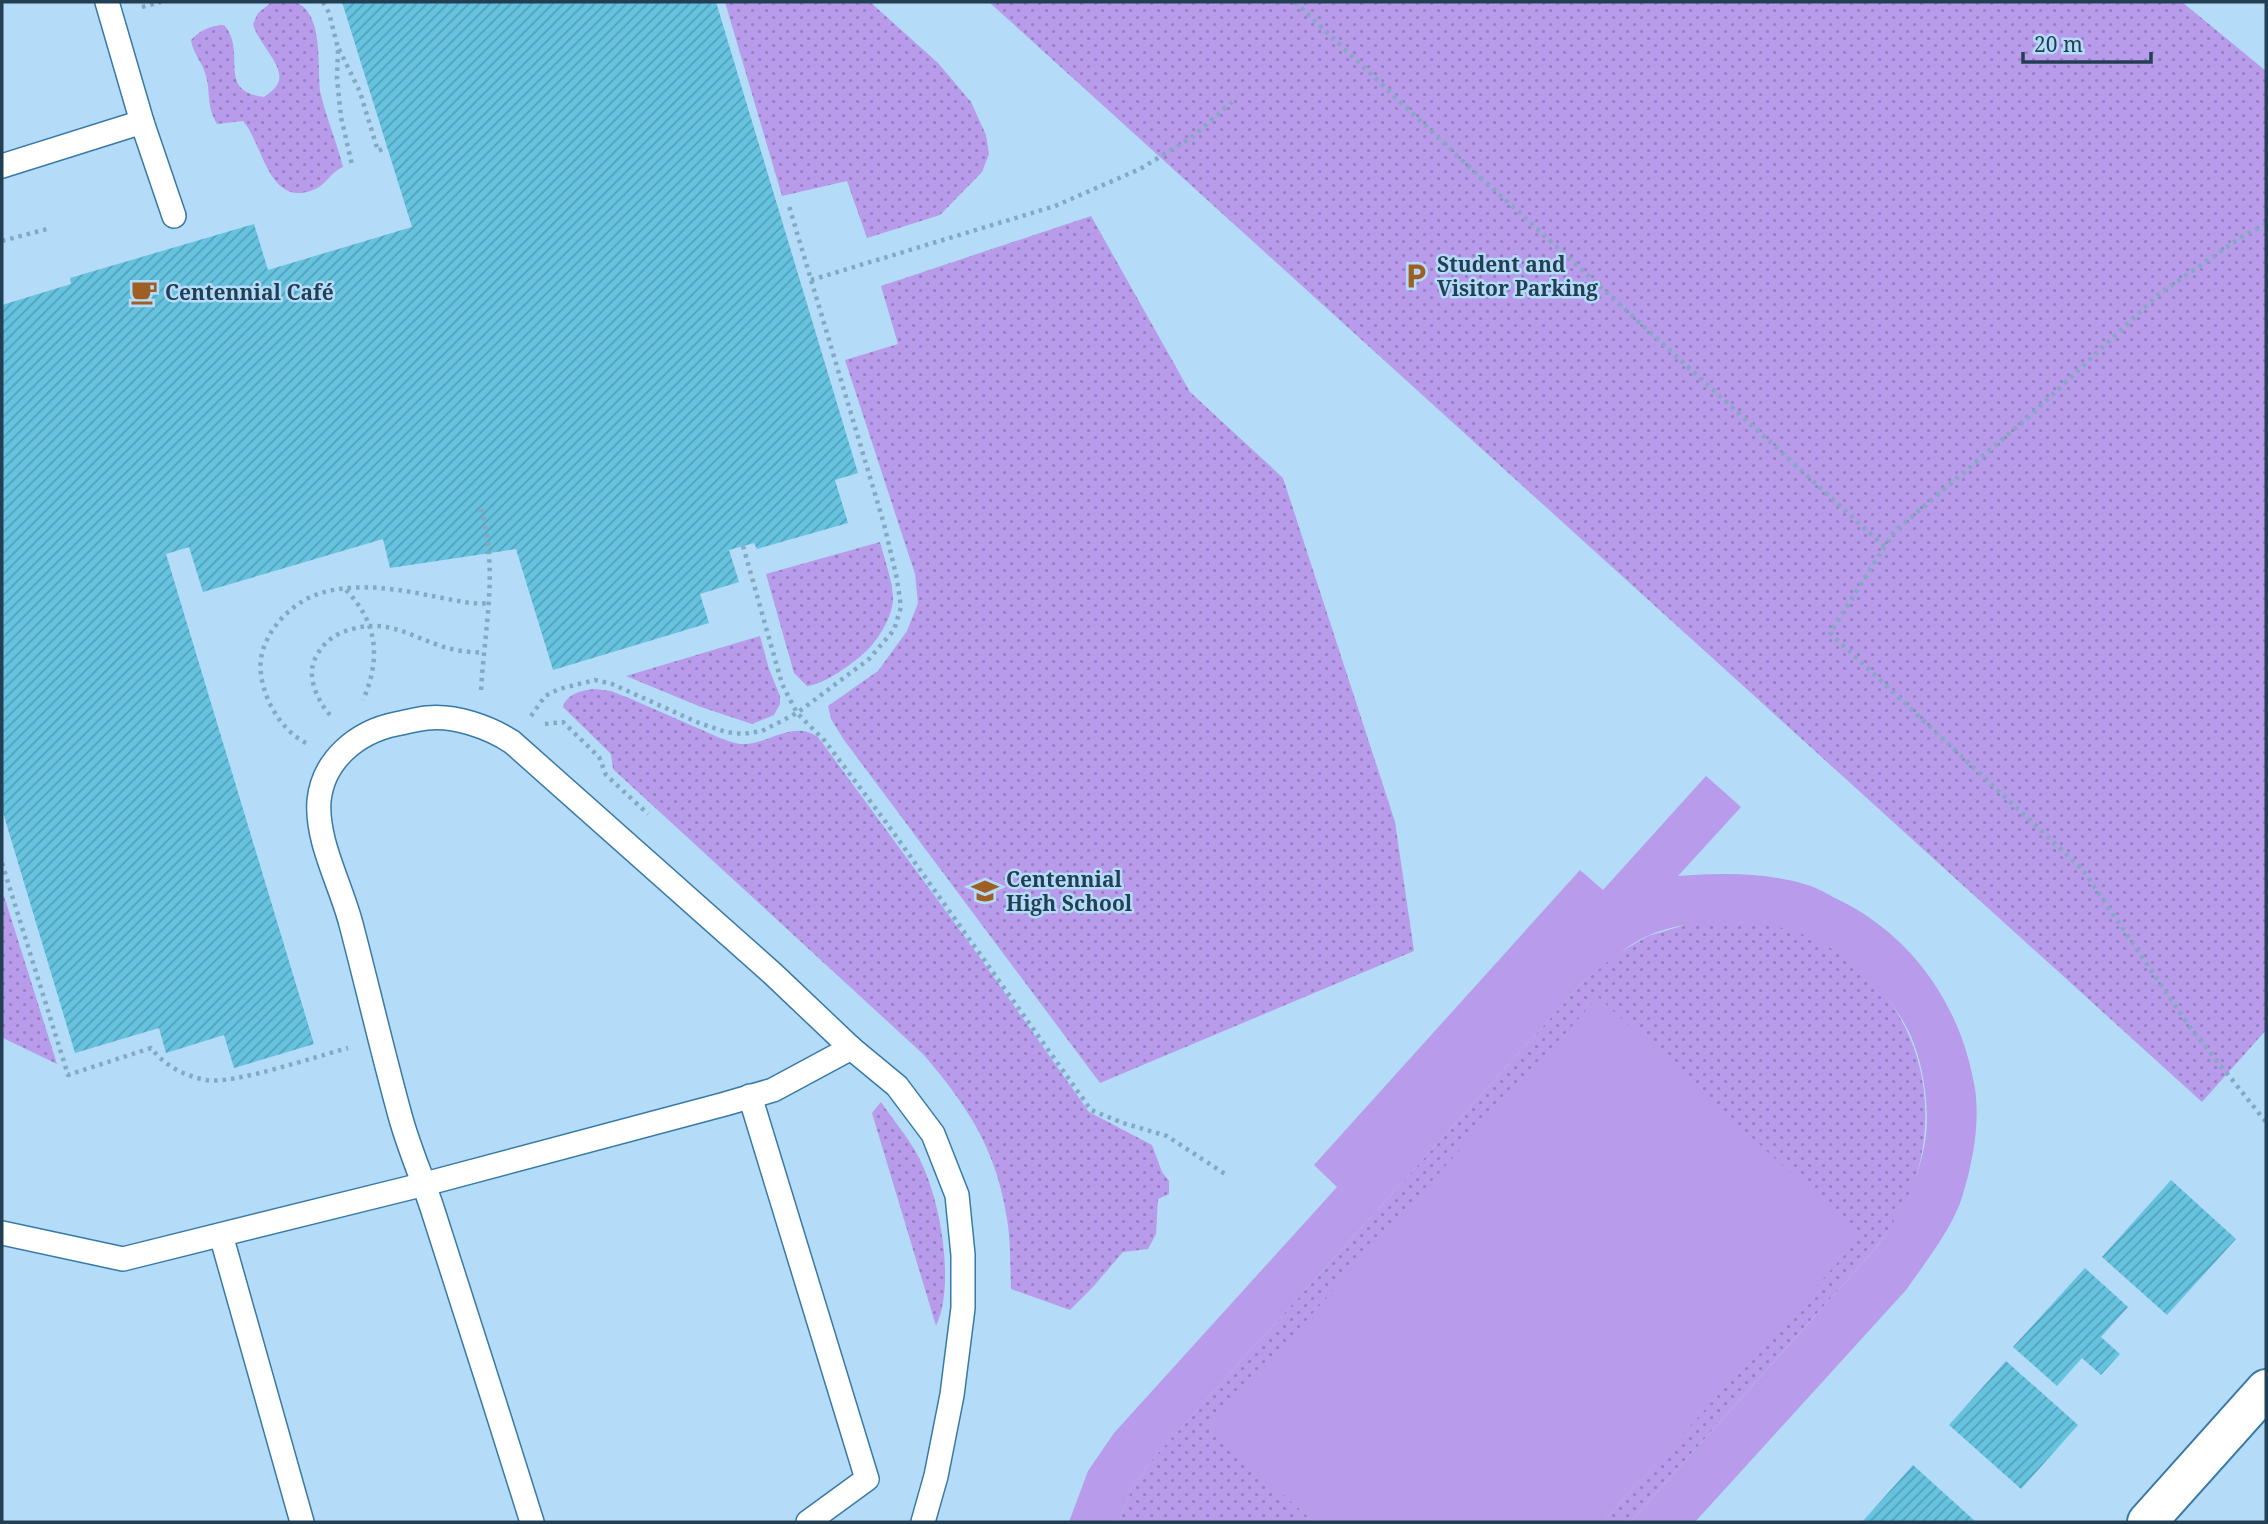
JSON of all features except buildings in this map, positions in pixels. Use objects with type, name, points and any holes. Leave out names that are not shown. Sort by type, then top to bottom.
[{"type":"street","points":[[2147,1522],[2266,1389]]},
{"type":"lane","points":[[107,2],[142,122],[174,216]]},
{"type":"lane","points":[[2,166],[142,122]]},
{"type":"lane","points":[[532,1522],[425,1184],[402,1122],[350,920],[331,866],[320,820],[319,801],[324,778],[351,742],[390,725],[428,718],[447,719],[486,729],[512,742],[772,973],[851,1048],[897,1086],[933,1134],[957,1195],[963,1255],[963,1308],[953,1395],[923,1522]]},
{"type":"lane","points":[[2,1233],[123,1259],[425,1184],[773,1090],[851,1048]]},
{"type":"lane","points":[[750,1096],[867,1479],[808,1522]]},
{"type":"lane","points":[[221,1236],[302,1522]]},
{"type":"path","points":[[323,2],[329,13],[338,48],[360,92],[377,151],[387,147]]},
{"type":"path","points":[[1295,2],[1466,164],[1885,547]]},
{"type":"path","points":[[338,48],[337,79],[341,117],[352,165]]},
{"type":"path","points":[[810,281],[1055,206],[1140,169],[1191,138],[1232,102]]},
{"type":"path","points":[[531,716],[545,696],[559,688],[595,680],[612,684],[699,723],[726,732],[743,734],[762,731],[797,713],[869,659],[894,630],[901,607],[884,524],[789,206]]},
{"type":"path","points":[[2266,224],[2240,238],[2159,294],[2032,414],[1894,532],[1830,634],[2083,870],[2189,1026],[2266,1122]]},
{"type":"path","points":[[2,241],[47,229]]},
{"type":"path","points":[[481,509],[490,547],[490,603],[481,693]]},
{"type":"path","points":[[743,546],[782,684],[797,713],[825,741],[881,815],[1091,1110],[1167,1136],[1225,1174]]},
{"type":"path","points":[[306,744],[290,732],[276,715],[261,675],[261,659],[273,628],[290,611],[315,596],[345,589],[377,587],[472,605],[490,603]]},
{"type":"path","points":[[345,589],[357,601],[374,641],[375,656],[362,701]]},
{"type":"path","points":[[330,715],[321,705],[312,665],[318,652],[337,634],[360,625],[369,625],[408,632],[456,650],[483,653]]},
{"type":"shaded area","points":[[272,2],[294,2],[304,8],[311,17],[318,43],[321,95],[343,167],[318,188],[298,193],[286,190],[276,182],[243,121],[217,124],[211,111],[205,71],[191,40],[206,29],[224,25],[231,36],[236,79],[240,87],[264,97],[277,85],[279,71],[253,24],[258,13]]},
{"type":"shaded area","points":[[725,2],[870,2],[938,63],[971,102],[986,135],[989,154],[982,172],[940,215],[867,238],[847,181],[782,196]]},
{"type":"shaded area","points":[[989,2],[2182,2],[2266,71],[2266,1030],[2202,1102]]},
{"type":"shaded area","points":[[1091,216],[1190,392],[1283,478],[1395,822],[1414,951],[1100,1083],[844,740],[831,719],[828,706],[878,671],[907,631],[918,603],[915,574],[845,360],[898,344],[881,286]]},
{"type":"shaded area","points":[[880,542],[893,595],[887,622],[870,647],[854,662],[824,681],[807,686],[794,673],[766,574]]},
{"type":"shaded area","points":[[760,636],[780,696],[780,704],[774,715],[752,724],[701,707],[626,676]]},
{"type":"shaded area","points":[[595,689],[611,691],[735,743],[751,744],[798,731],[818,737],[1089,1112],[1152,1145],[1162,1172],[1169,1181],[1169,1194],[1158,1199],[1156,1234],[1148,1249],[1123,1252],[1070,1310],[1011,1289],[1009,1232],[1001,1189],[986,1147],[953,1091],[923,1054],[613,769],[611,754],[563,707],[568,699],[576,694]]},
{"type":"shaded area","points":[[1706,776],[1741,807],[1678,876],[1757,875],[1788,880],[1815,888],[1861,912],[1909,951],[1944,1000],[1958,1028],[1975,1089],[1977,1115],[1973,1155],[1953,1219],[1906,1290],[1695,1522],[1630,1522],[1876,1248],[1911,1189],[1922,1157],[1927,1122],[1922,1072],[1906,1026],[1881,991],[1848,960],[1811,938],[1767,925],[1715,922],[1666,929],[1629,946],[1582,983],[1150,1462],[1132,1488],[1119,1522],[1069,1522],[1088,1471],[1114,1433],[1337,1187],[1314,1165],[1580,870],[1603,890]]},
{"type":"shaded area","points":[[4,896],[57,1064],[2,1036]]},
{"type":"shaded area","points":[[1695,922],[1758,923],[1784,927],[1832,948],[1862,970],[1887,997],[1906,1028],[1918,1062],[1925,1098],[1924,1136],[1917,1174],[1910,1194],[1875,1249],[1630,1522],[1603,1522],[1860,1237],[1209,1427],[1314,1522],[1119,1522],[1132,1488],[1150,1462],[1582,983],[1615,955],[1648,936]]},
{"type":"shaded area","points":[[1598,997],[1861,1237],[1603,1522],[1314,1522],[1209,1428]]},
{"type":"shaded area","points":[[881,1102],[918,1156],[939,1216],[945,1287],[936,1326],[872,1113]]},
{"type":"place","name":"Student and Visitor Parking","points":[[1416,276]]},
{"type":"place","name":"Centennial Café","points":[[144,292]]},
{"type":"place","name":"Centennial High School","points":[[985,891]]}]
